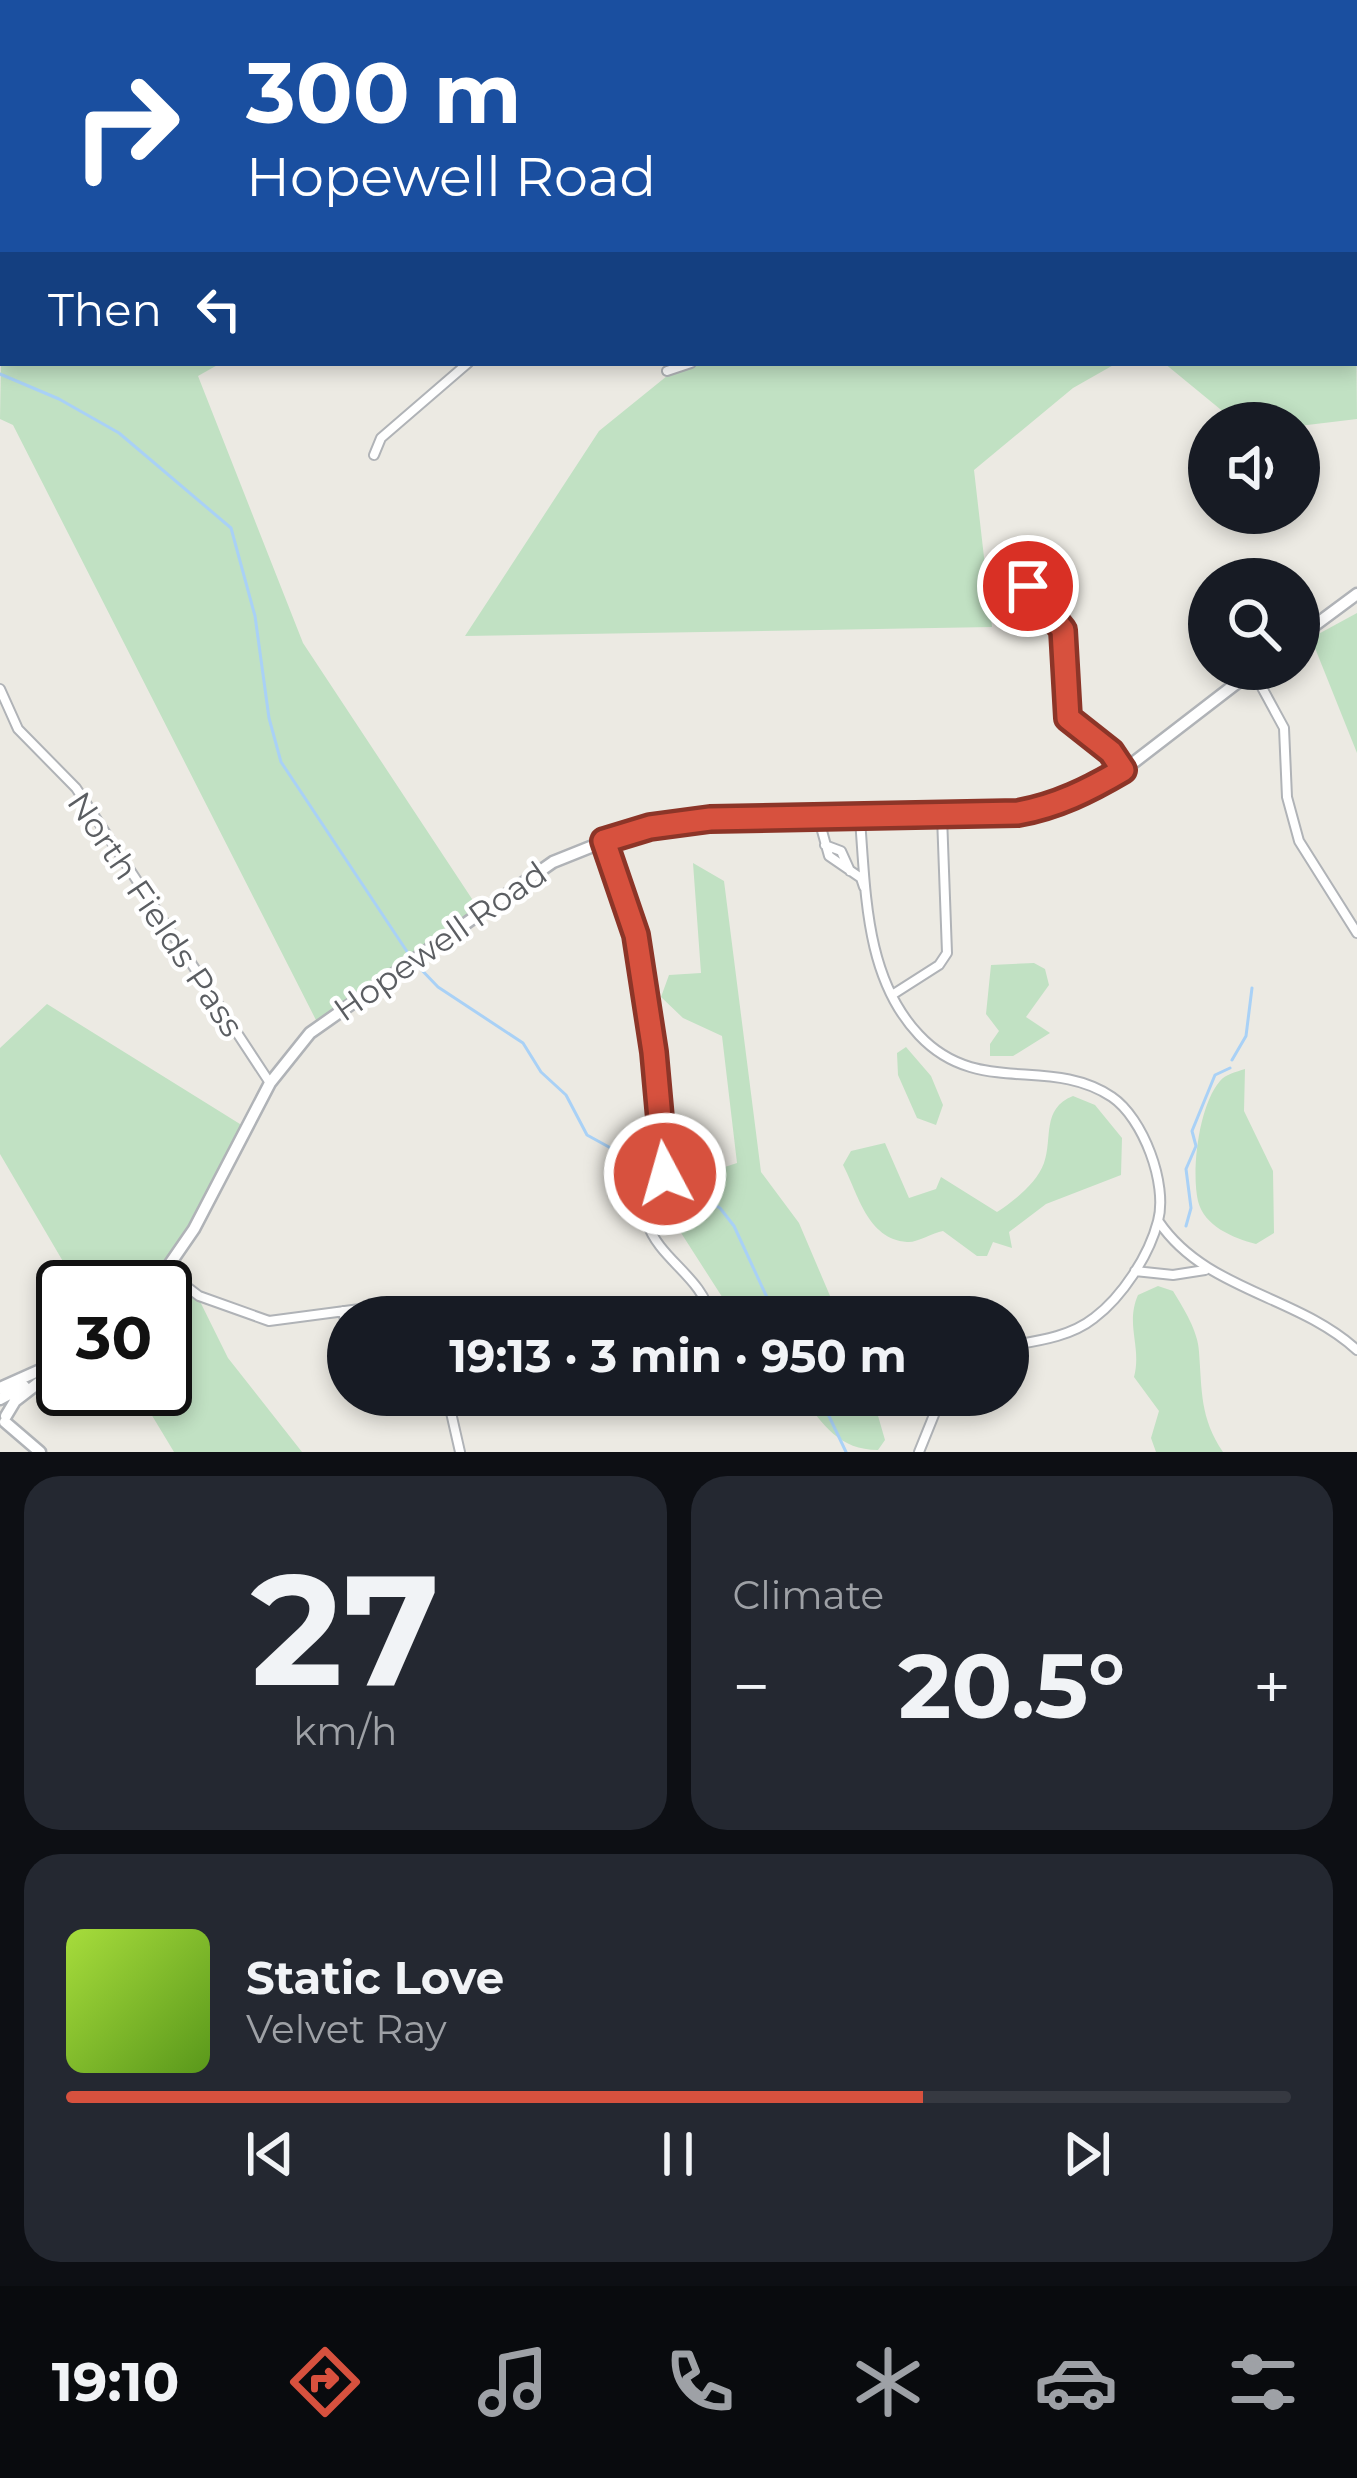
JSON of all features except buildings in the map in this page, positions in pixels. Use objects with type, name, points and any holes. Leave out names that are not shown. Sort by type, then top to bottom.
[{"type":"street","points":[[374,455],[381,438],[465,366]]},
{"type":"street","points":[[667,371],[683,366]]},
{"type":"street","points":[[1005,561],[1061,624],[1068,718],[1111,752],[1123,770]]},
{"type":"street","points":[[1320,621],[1357,594]]},
{"type":"street","name":"North Fields Pass","points":[[0,689],[17,729],[76,788],[271,1083]]},
{"type":"street","name":"Hopewell Road","points":[[172,1260],[271,1083],[310,1033],[542,870],[604,841],[682,821],[860,820],[1046,808],[1123,770],[1228,690]]},
{"type":"street","points":[[1264,690],[1284,728],[1287,797],[1299,842],[1357,933]]},
{"type":"street","points":[[892,995],[939,965],[946,953],[942,816]]},
{"type":"street","points":[[819,820],[829,856],[861,878],[867,894]]},
{"type":"street","points":[[860,820],[878,964],[915,1031],[939,1054],[971,1071],[1083,1082],[1116,1100],[1152,1160],[1158,1221],[1176,1247],[1206,1270],[1309,1317],[1357,1350]]},
{"type":"street","points":[[604,841],[632,915],[667,1168],[647,1222],[659,1244],[703,1296]]},
{"type":"street","points":[[1029,1342],[1060,1336],[1090,1322],[1135,1271],[1158,1221]]},
{"type":"street","points":[[1135,1271],[1173,1275],[1206,1270]]},
{"type":"street","points":[[192,1291],[269,1322],[327,1313]]},
{"type":"street","points":[[0,1388],[36,1372]]},
{"type":"street","points":[[36,1378],[0,1401],[3,1426],[36,1452]]},
{"type":"street","points":[[3,1426],[20,1396],[36,1383]]},
{"type":"street","points":[[452,1416],[460,1452]]},
{"type":"street","points":[[919,1452],[934,1416]]},
{"type":"green space","points":[[1,366],[216,366],[198,376],[303,643],[478,908],[317,1022],[13,425],[0,419]]},
{"type":"green space","points":[[679,366],[1112,366],[1073,388],[974,470],[992,627],[465,636],[599,431]]},
{"type":"green space","points":[[1168,366],[1356,366],[1357,419],[1320,423],[1320,402],[1211,402]]},
{"type":"green space","points":[[1357,613],[1357,753],[1320,660],[1320,633]]},
{"type":"green space","points":[[693,863],[724,881],[761,1172],[799,1223],[830,1296],[722,1296],[667,1211],[694,1177],[737,1163],[722,1036],[683,1018],[661,997],[669,975],[701,973]]},
{"type":"green space","points":[[1034,963],[1045,969],[1049,985],[1026,1017],[1050,1033],[1013,1056],[990,1056],[990,1044],[999,1031],[986,1014],[991,965]]},
{"type":"green space","points":[[47,1004],[248,1129],[175,1251],[179,1260],[62,1260],[0,1154],[0,1048]]},
{"type":"green space","points":[[906,1047],[931,1076],[943,1105],[936,1125],[917,1118],[898,1075],[897,1053]]},
{"type":"green space","points":[[1245,1069],[1244,1111],[1273,1171],[1274,1233],[1256,1244],[1213,1224],[1201,1210],[1196,1188],[1198,1138],[1207,1106],[1222,1079]]},
{"type":"green space","points":[[1073,1096],[1095,1105],[1122,1138],[1121,1175],[1046,1204],[1009,1232],[1012,1248],[993,1242],[987,1256],[977,1256],[943,1231],[911,1242],[882,1233],[866,1213],[843,1165],[851,1151],[885,1143],[909,1198],[936,1189],[941,1177],[997,1212],[1036,1178],[1047,1153],[1052,1116]]},
{"type":"green space","points":[[192,1285],[228,1358],[302,1452],[174,1452],[152,1416],[192,1416]]},
{"type":"green space","points":[[1158,1286],[1173,1291],[1193,1328],[1206,1416],[1223,1452],[1156,1452],[1151,1438],[1159,1411],[1134,1377],[1133,1316],[1138,1295]]},
{"type":"green space","points":[[818,1416],[878,1416],[885,1440],[878,1450],[865,1449],[843,1441]]},
{"type":"waterway","points":[[0,374],[59,399],[119,433],[231,528],[255,616],[269,718],[281,762],[414,962],[438,987],[523,1043],[541,1072],[566,1095],[587,1135],[720,1208],[734,1226],[766,1296]]},
{"type":"waterway","points":[[1232,1060],[1246,1036],[1252,988]]},
{"type":"waterway","points":[[1186,1226],[1191,1208],[1186,1169],[1196,1146],[1192,1131],[1215,1075],[1230,1068]]},
{"type":"waterway","points":[[829,1416],[846,1452]]},
{"type":"route","points":[[665,1174],[654,1052],[636,935],[604,841],[650,827],[710,819],[860,820],[1018,813],[1046,808],[1123,770],[1111,752],[1068,718],[1063,701],[1063,630],[1028,586]]}]
